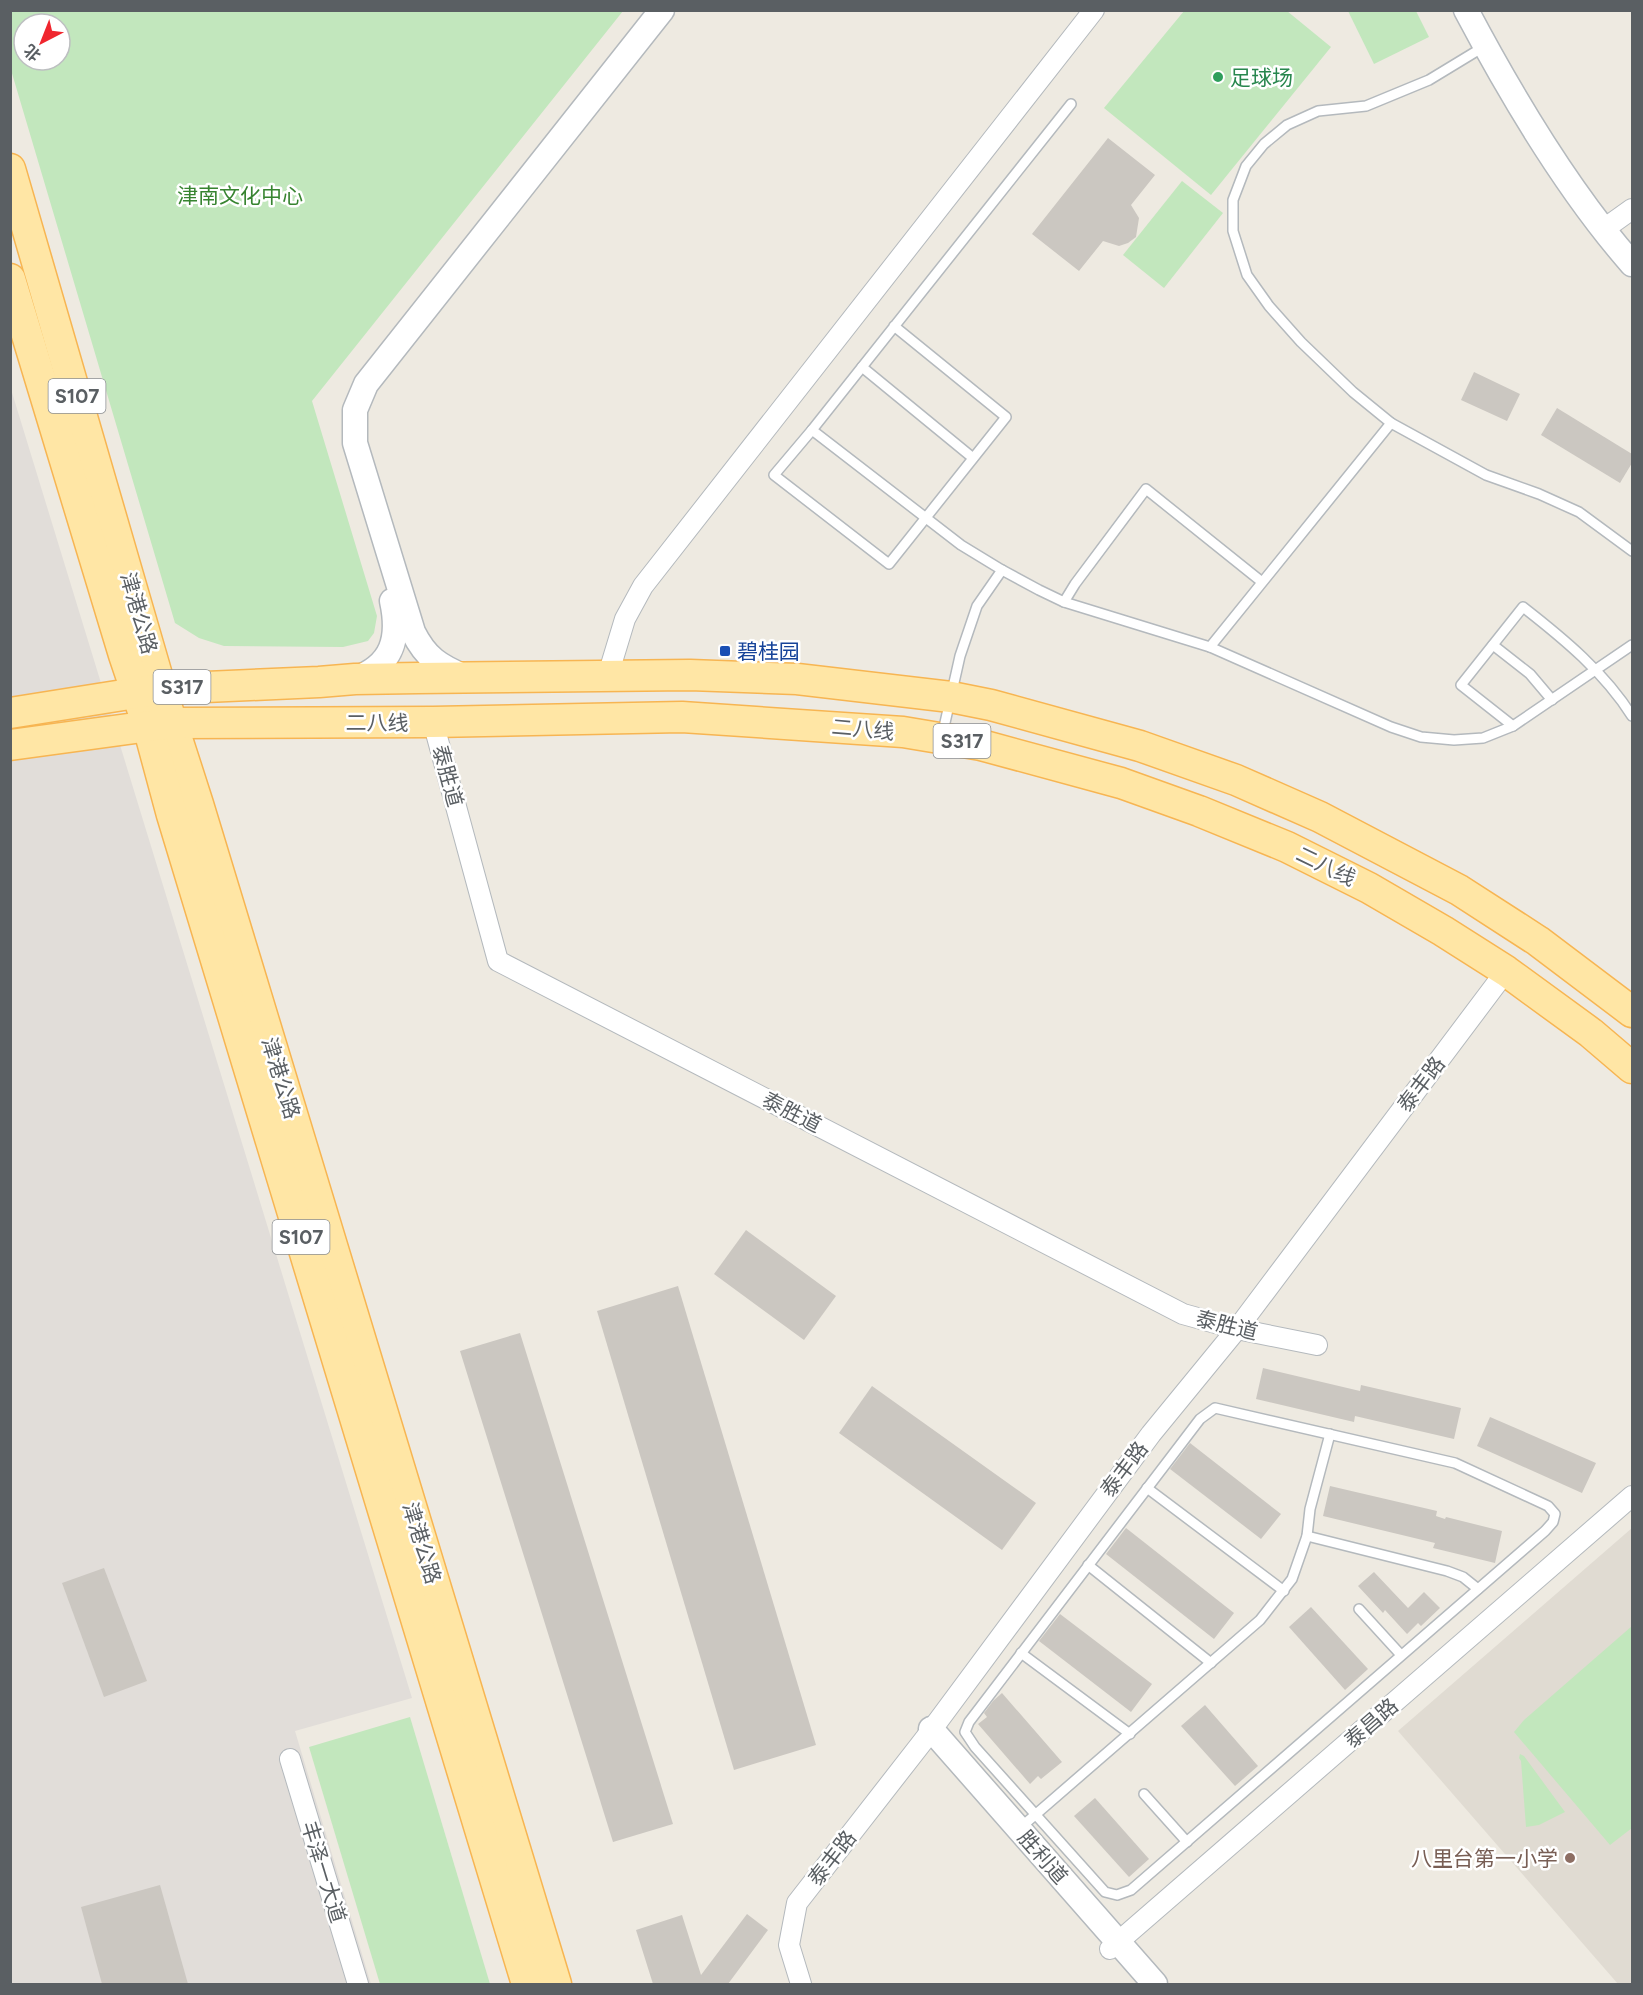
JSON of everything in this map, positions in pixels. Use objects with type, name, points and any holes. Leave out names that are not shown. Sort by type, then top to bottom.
[{"type":"main road","name":"津港公路","points":[[10,169],[142,623],[172,815],[527,1984]]},
{"type":"main road","name":"S107","points":[[10,279],[74,490],[101,543],[130,635],[156,705]]},
{"type":"main road","points":[[142,623],[165,656],[176,665],[190,671],[313,673],[355,679]]},
{"type":"main road","name":"二八线","points":[[10,713],[156,705],[355,679],[465,677],[690,675],[797,679],[951,697],[991,705],[1140,746],[1236,780],[1320,817],[1459,890],[1538,940],[1632,1012]]},
{"type":"main road","name":"二八线","points":[[156,705],[210,722],[433,722],[682,717],[836,726],[942,737],[981,745],[1121,783],[1199,811],[1287,847],[1378,893],[1506,971],[1590,1033],[1632,1068]]},
{"type":"main road","name":"二八线","points":[[10,746],[120,732],[156,705]]},
{"type":"main road","name":"津港公路","points":[[156,705],[556,1984]]},
{"type":"street","points":[[355,679],[367,674],[386,658],[395,635],[395,618],[346,450],[342,414],[350,387],[357,375],[647,10]]},
{"type":"street","points":[[465,677],[429,658],[413,632],[355,443],[355,410],[366,384],[662,10]]},
{"type":"street","points":[[608,675],[625,619],[643,586],[1094,10]]},
{"type":"street","points":[[1466,10],[1581,177],[1617,220],[1632,258]]},
{"type":"street","points":[[1479,10],[1490,43]]},
{"type":"street","name":"泰胜道","points":[[433,722],[498,961],[1183,1314],[1237,1329],[1317,1345]]},
{"type":"street","name":"泰丰路","points":[[801,1984],[789,1945],[797,1903],[927,1735],[1151,1434],[1237,1329],[1506,971]]},
{"type":"street","name":"泰昌路","points":[[1114,1946],[1632,1496]]},
{"type":"street","name":"胜利道","points":[[927,1735],[1022,1827],[1114,1946],[1140,1984]]},
{"type":"street","name":"丰泽一大道","points":[[290,1759],[358,1984]]},
{"type":"street","name":"胜利道","points":[[1114,1946],[1155,1984]]},
{"type":"lane","points":[[1490,43],[1429,80],[1366,106],[1318,111],[1287,125],[1264,144],[1246,166],[1233,200],[1233,231],[1247,275],[1269,306],[1301,342],[1353,392],[1392,423],[1486,475],[1539,494],[1579,512],[1632,551]]},
{"type":"lane","points":[[894,326],[1006,417],[888,564],[774,475],[1071,104]]},
{"type":"lane","points":[[862,367],[973,458]]},
{"type":"lane","points":[[1210,648],[1392,423]]},
{"type":"lane","points":[[812,430],[961,545],[1002,570],[1064,602],[1210,648],[1391,727],[1421,737],[1454,740],[1482,738],[1513,726],[1632,645]]},
{"type":"lane","points":[[1064,602],[1146,489],[1262,582]]},
{"type":"lane","points":[[942,737],[960,656],[977,606],[1002,570]]},
{"type":"lane","points":[[1513,726],[1461,685],[1523,608],[1570,644],[1621,698],[1632,716]]},
{"type":"lane","points":[[1493,645],[1530,674],[1552,700]]},
{"type":"lane","points":[[1215,1408],[1330,1434],[1455,1463],[1548,1506],[1555,1514],[1553,1522],[1131,1890],[1117,1895],[1105,1892],[1022,1827],[965,1732],[969,1722],[1200,1419],[1215,1408]]},
{"type":"lane","points":[[1022,1827],[1260,1620],[1284,1591],[1292,1579],[1308,1536],[1310,1509],[1330,1434]]},
{"type":"lane","points":[[1147,1488],[1284,1591]]},
{"type":"lane","points":[[1308,1536],[1447,1571],[1463,1577],[1478,1589]]},
{"type":"lane","points":[[1088,1565],[1211,1663]]},
{"type":"lane","points":[[1359,1609],[1401,1655]]},
{"type":"lane","points":[[1021,1653],[1130,1734]]},
{"type":"lane","points":[[1144,1794],[1186,1842]]},
{"type":"shaded area","points":[[10,386],[412,1698],[295,1731],[371,1984],[11,1984]]},
{"type":"shaded area","name":"八里台第一小学","points":[[1632,1528],[1632,1984],[1618,1984],[1398,1731]]},
{"type":"green space","name":"津南文化中心","points":[[10,11],[623,11],[312,401],[377,616],[374,633],[368,641],[343,647],[224,646],[199,638],[175,623],[11,70]]},
{"type":"green space","name":"足球场","points":[[1184,11],[1287,11],[1331,47],[1211,195],[1104,108]]},
{"type":"green space","points":[[1348,11],[1416,11],[1429,37],[1374,64]]},
{"type":"green space","points":[[1182,181],[1223,213],[1164,288],[1123,255]]},
{"type":"green space","points":[[1632,1626],[1632,1828],[1610,1845],[1514,1732],[1524,1720]]},
{"type":"green space","points":[[410,1717],[490,1984],[380,1984],[309,1747]]},
{"type":"green space","points":[[1520,1754],[1524,1756],[1565,1812],[1539,1825],[1526,1827]]},
{"type":"building","points":[[1108,138],[1155,175],[1131,205],[1139,218],[1136,237],[1119,246],[1103,241],[1079,271],[1032,234]]},
{"type":"building","points":[[1474,372],[1520,394],[1507,421],[1461,400]]},
{"type":"building","points":[[1557,408],[1632,454],[1632,463],[1620,483],[1541,435]]},
{"type":"building","points":[[746,1230],[836,1296],[804,1340],[714,1274]]},
{"type":"building","points":[[678,1286],[816,1745],[734,1770],[597,1311]]},
{"type":"building","points":[[520,1333],[673,1824],[613,1842],[460,1351]]},
{"type":"building","points":[[1263,1368],[1360,1391],[1361,1385],[1461,1408],[1454,1439],[1355,1416],[1354,1422],[1256,1399]]},
{"type":"building","points":[[872,1386],[1036,1503],[1002,1550],[839,1433]]},
{"type":"building","points":[[1490,1417],[1596,1463],[1582,1493],[1477,1446]]},
{"type":"building","points":[[1190,1443],[1281,1514],[1261,1539],[1170,1469]]},
{"type":"building","points":[[1330,1486],[1437,1511],[1436,1516],[1445,1519],[1446,1517],[1502,1531],[1495,1563],[1433,1548],[1435,1543],[1323,1516]]},
{"type":"building","points":[[1126,1528],[1234,1613],[1214,1639],[1106,1554]]},
{"type":"building","points":[[104,1568],[147,1681],[104,1697],[62,1583]]},
{"type":"building","points":[[1374,1572],[1408,1608],[1424,1592],[1440,1608],[1421,1626],[1418,1623],[1407,1634],[1358,1586]]},
{"type":"building","points":[[1311,1607],[1368,1669],[1345,1690],[1289,1627]]},
{"type":"building","points":[[1060,1614],[1152,1684],[1131,1712],[1039,1641]]},
{"type":"building","points":[[1002,1693],[1062,1762],[1041,1779],[1038,1776],[1030,1784],[978,1724],[987,1717],[984,1713]]},
{"type":"building","points":[[1205,1705],[1258,1766],[1235,1786],[1181,1726]]},
{"type":"building","points":[[1095,1798],[1149,1859],[1129,1877],[1074,1816]]},
{"type":"building","points":[[160,1885],[188,1984],[102,1984],[81,1907]]},
{"type":"building","points":[[747,1914],[768,1930],[728,1984],[653,1984],[636,1930],[682,1915],[701,1975]]},
{"type":"place","name":"足球场","points":[[1218,77]]},
{"type":"place","name":"碧桂园","points":[[725,651]]},
{"type":"place","name":"八里台第一小学","points":[[1570,1858]]}]
